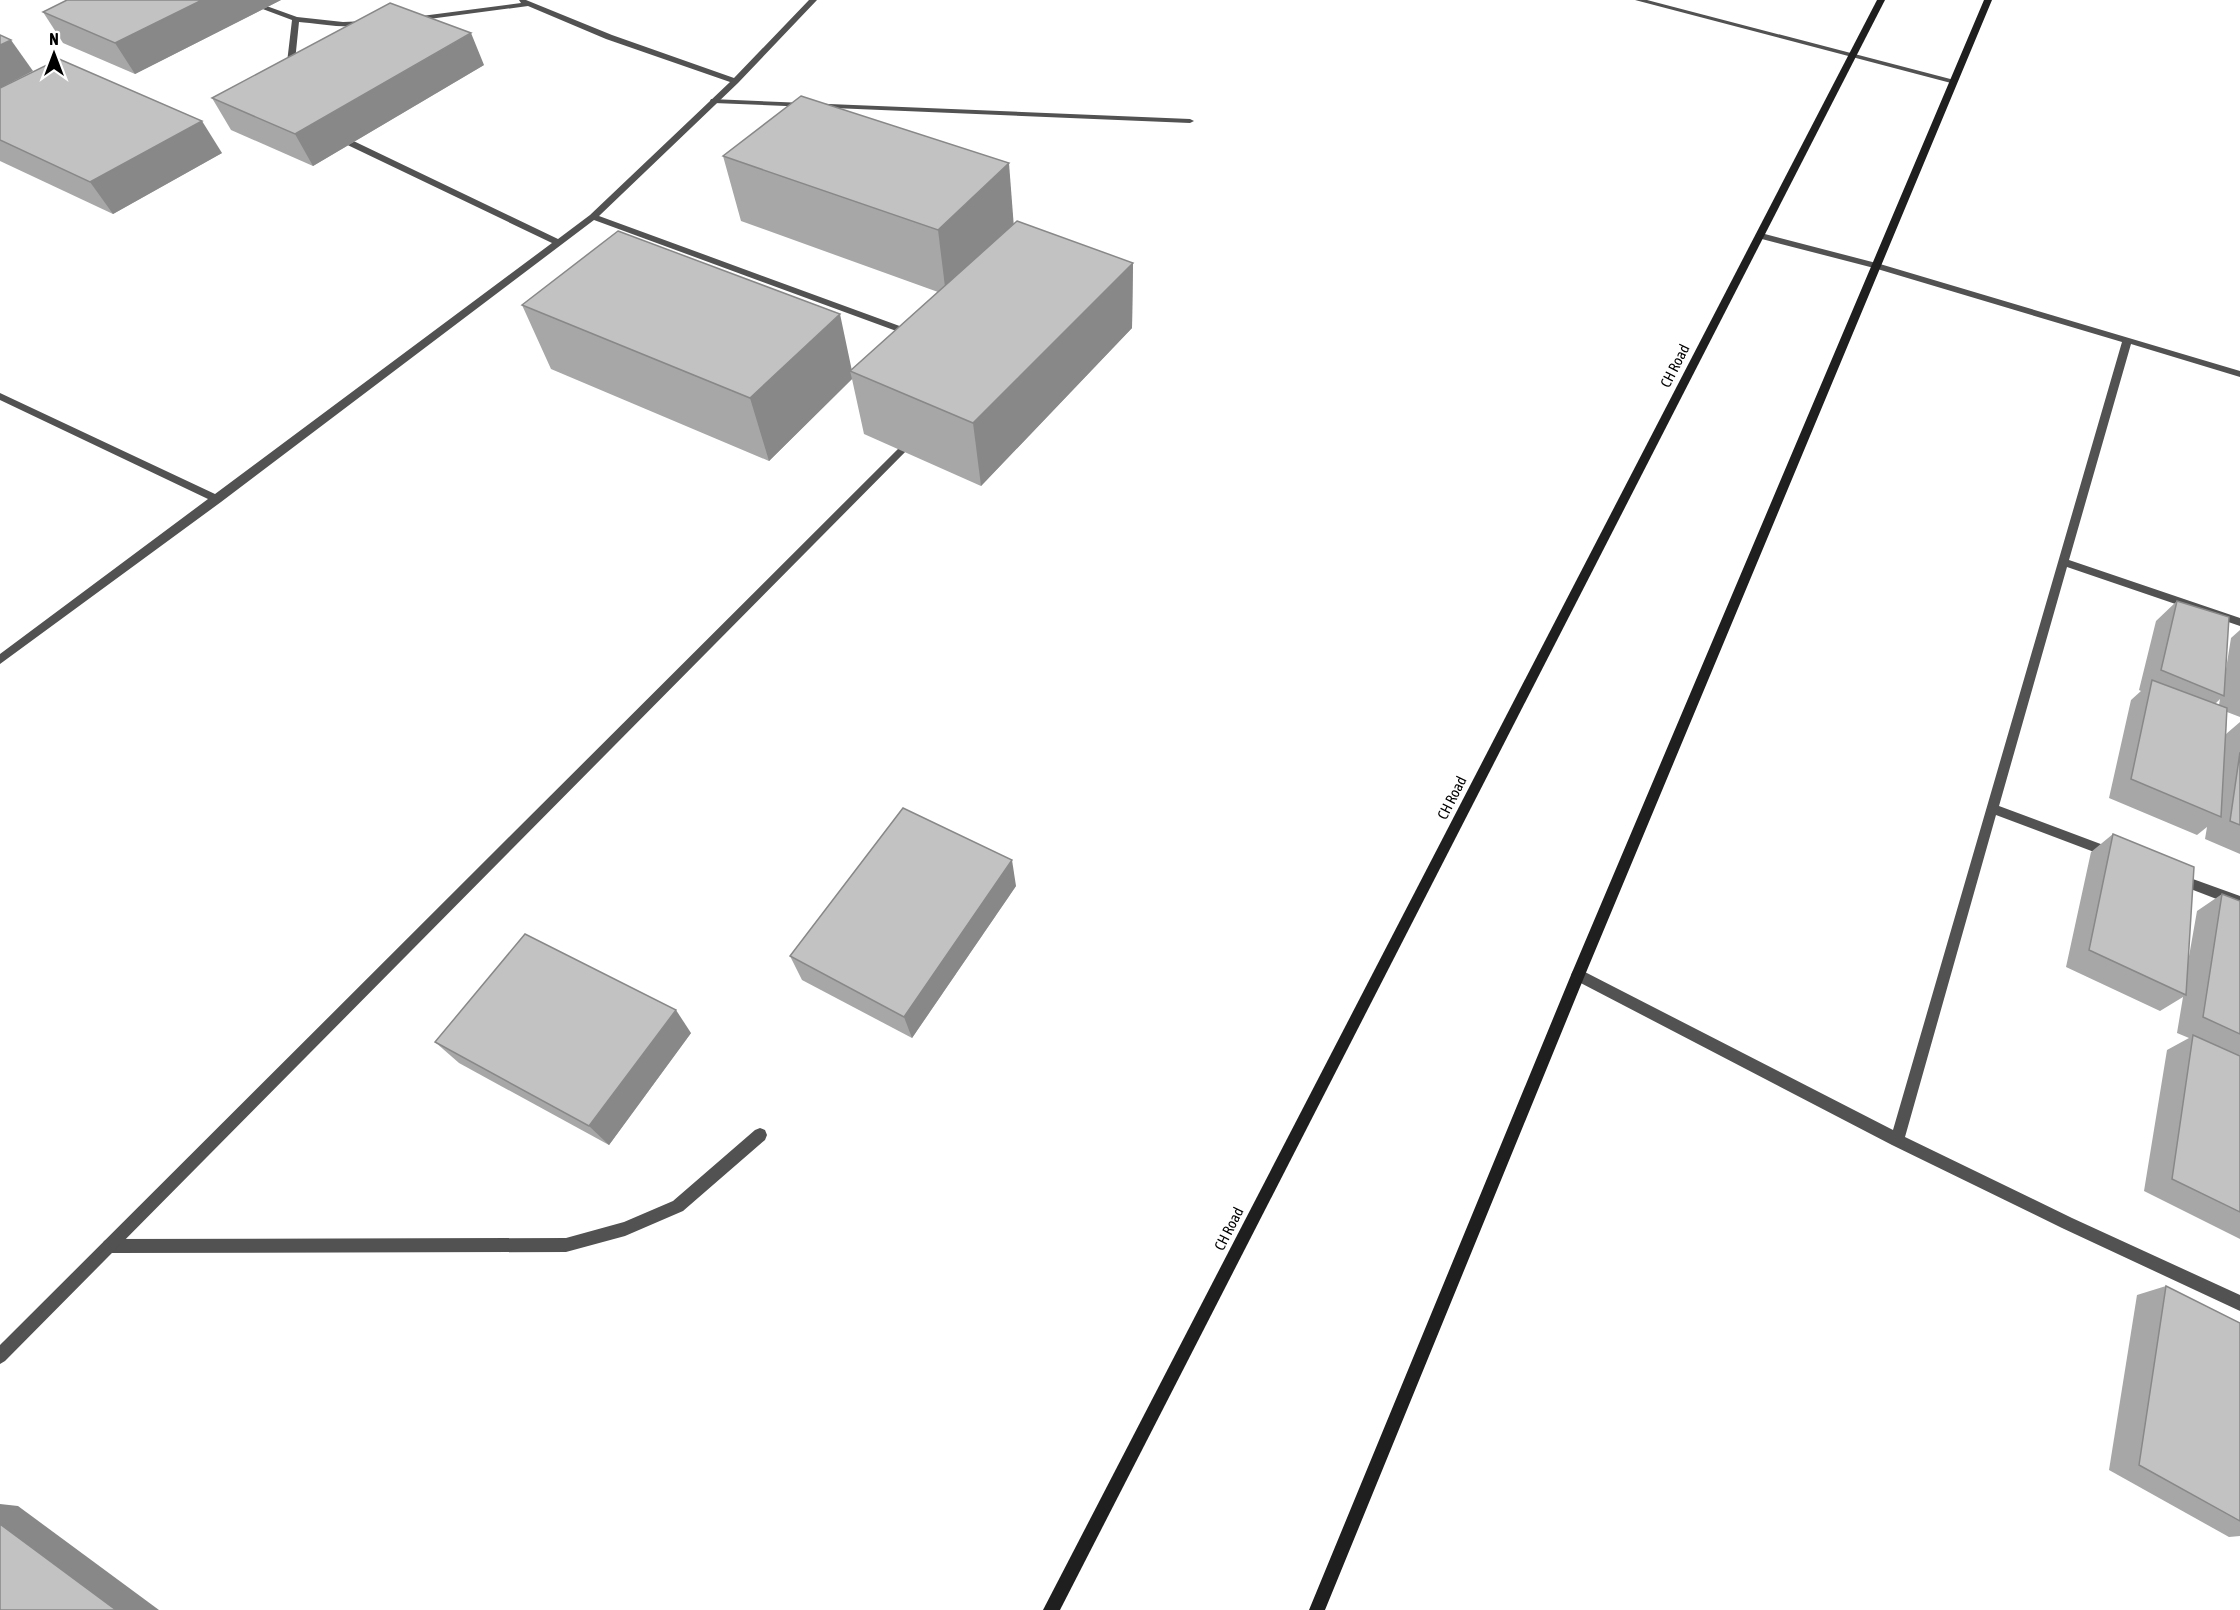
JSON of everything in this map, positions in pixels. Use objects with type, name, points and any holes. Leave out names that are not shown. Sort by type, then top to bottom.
[{"type":"street","points":[[243,0],[296,19],[343,24],[372,23]]},
{"type":"street","points":[[0,660],[593,217],[735,81],[813,0]]},
{"type":"street","points":[[1640,0],[1954,81]]},
{"type":"street","name":"CH Road","points":[[1051,1610],[1881,0]]},
{"type":"street","points":[[1317,1610],[1578,975],[1988,0]]},
{"type":"street","points":[[403,21],[525,2],[609,37],[735,81]]},
{"type":"street","points":[[288,84],[296,19]]},
{"type":"street","points":[[714,101],[1190,121]]},
{"type":"street","points":[[329,132],[559,243]]},
{"type":"street","points":[[593,217],[923,337]]},
{"type":"street","points":[[1761,236],[1877,266],[2240,374]]},
{"type":"street","points":[[1897,1140],[2127,340]]},
{"type":"street","points":[[0,396],[217,500]]},
{"type":"street","points":[[0,1356],[922,430]]},
{"type":"street","points":[[2063,562],[2240,622]]},
{"type":"street","points":[[1993,809],[2122,857]]},
{"type":"street","points":[[2165,873],[2240,902]]},
{"type":"street","points":[[1578,975],[1897,1140],[2067,1223],[2240,1303]]},
{"type":"street","points":[[110,1246],[566,1245],[625,1229],[678,1206],[760,1135]]},
{"type":"building","points":[[67,0],[202,0],[115,43],[43,12]]},
{"type":"building","points":[[390,3],[471,33],[295,134],[212,98]]},
{"type":"building","points":[[0,35],[11,40],[0,45]]},
{"type":"building","points":[[59,59],[202,121],[90,182],[0,140],[0,88]]},
{"type":"building","points":[[801,96],[1009,163],[938,230],[723,156]]},
{"type":"building","points":[[1017,221],[1133,263],[973,423],[850,371]]},
{"type":"building","points":[[618,231],[840,314],[750,398],[522,305]]},
{"type":"building","points":[[2177,601],[2229,617],[2224,696],[2161,670]]},
{"type":"building","points":[[2152,680],[2227,708],[2221,817],[2131,779]]},
{"type":"building","points":[[2240,752],[2240,825],[2230,821]]},
{"type":"building","points":[[903,808],[1012,860],[904,1017],[790,956]]},
{"type":"building","points":[[2113,834],[2194,867],[2186,995],[2089,950]]},
{"type":"building","points":[[2222,894],[2240,901],[2240,1034],[2203,1017]]},
{"type":"building","points":[[525,934],[676,1010],[589,1126],[435,1042]]},
{"type":"building","points":[[2193,1035],[2240,1056],[2240,1212],[2172,1179]]},
{"type":"building","points":[[2166,1286],[2240,1323],[2240,1521],[2139,1465]]},
{"type":"building","points":[[0,1524],[116,1610],[0,1610]]}]
